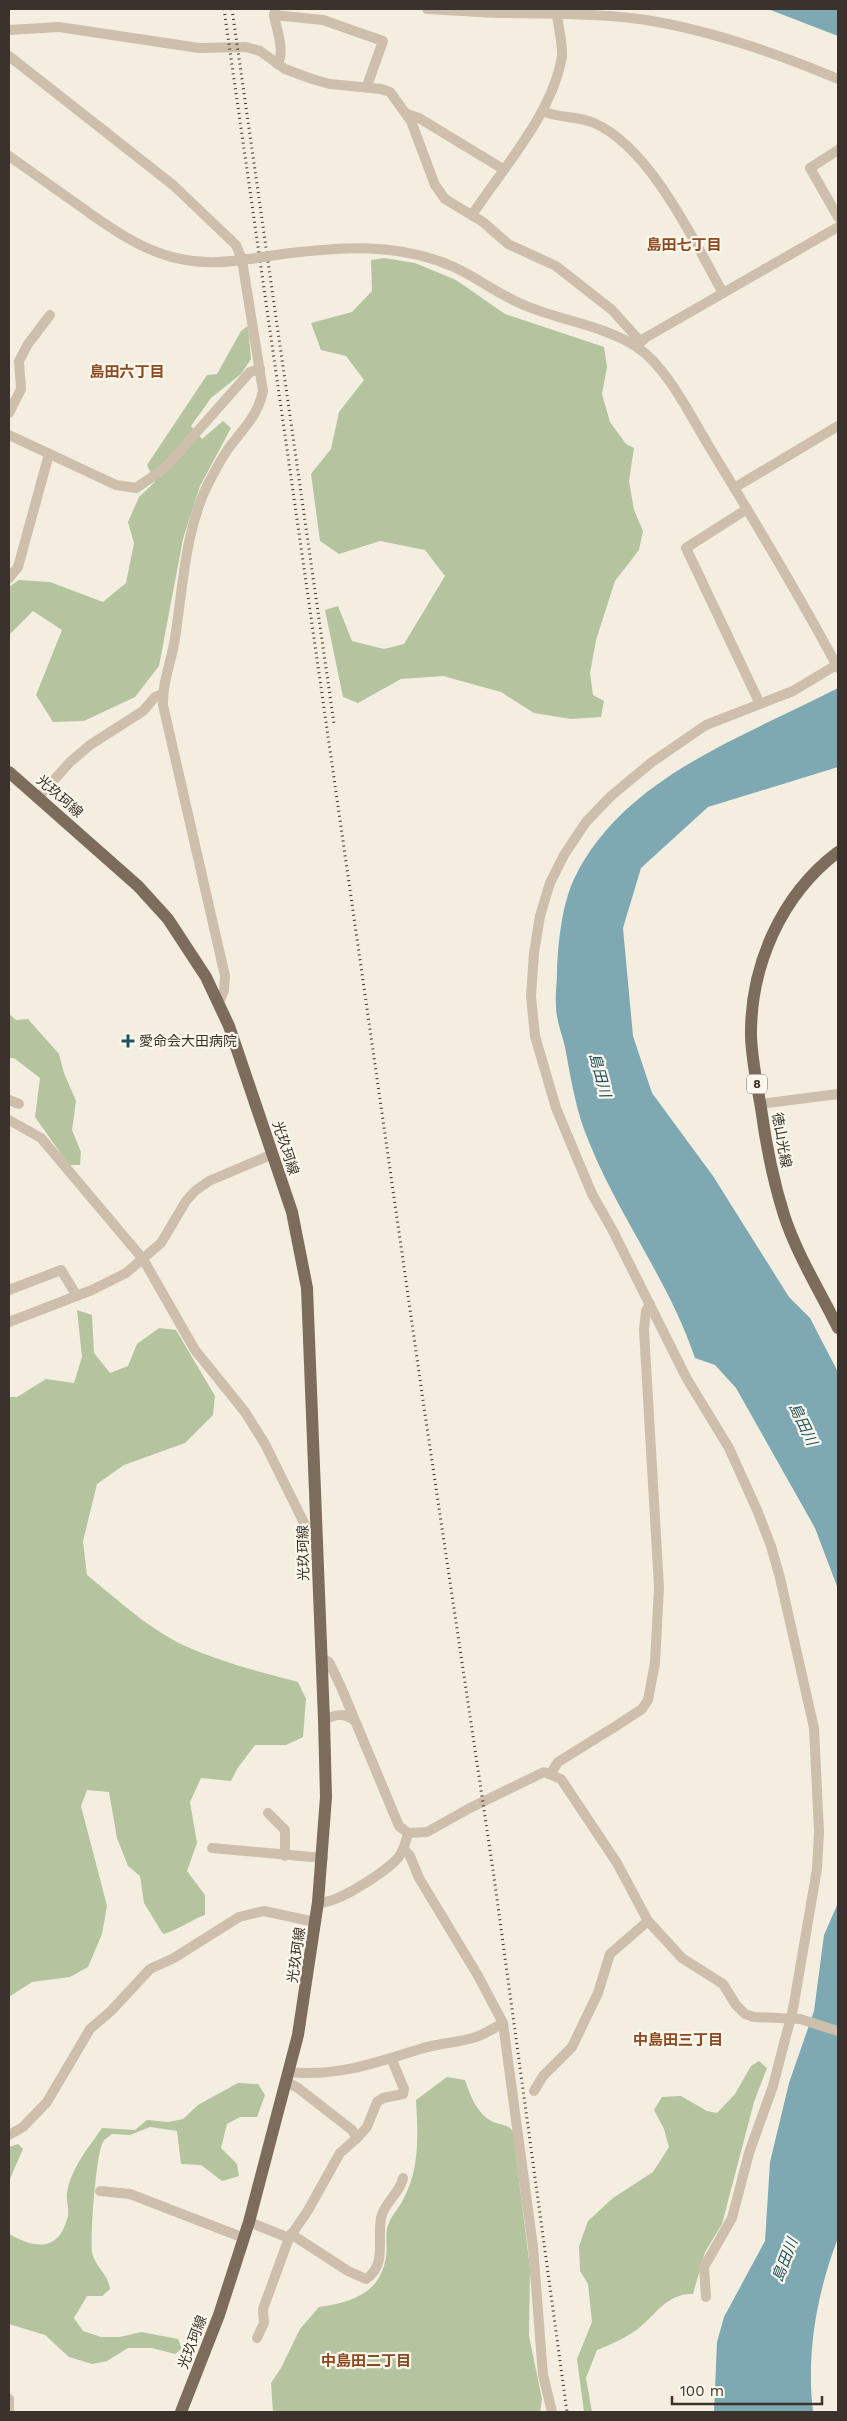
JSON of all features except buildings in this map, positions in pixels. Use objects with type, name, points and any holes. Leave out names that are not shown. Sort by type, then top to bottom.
[{"type":"main road","name":"光玖珂線","points":[[9,772],[138,886],[168,918],[190,950],[219,1003],[229,1026],[273,1154],[299,1240],[307,1288],[318,1532],[326,1797],[318,1902],[298,2035],[288,2077],[244,2238],[218,2315],[181,2412]]},
{"type":"main road","name":"徳山光線","points":[[838,852],[806,881],[784,912],[768,943],[759,972],[752,1007],[751,1039],[769,1162],[784,1217],[838,1328]]},
{"type":"street","points":[[426,9],[625,17],[672,26],[764,52],[838,79]]},
{"type":"street","points":[[276,64],[280,60],[281,53],[275,12],[322,20],[383,41],[367,86]]},
{"type":"street","points":[[472,216],[542,111],[557,74],[562,54],[557,14]]},
{"type":"street","points":[[9,30],[59,27],[199,48],[246,47],[260,51],[285,70],[321,81],[367,86],[390,92],[407,114],[435,185],[445,199],[472,216],[508,244],[556,266],[612,310],[669,382],[747,509],[838,665],[793,691],[719,719],[685,738],[611,796],[586,822],[564,855],[550,883],[540,916],[534,953],[531,996],[535,1036],[556,1108],[592,1194],[687,1379],[729,1448],[771,1546],[812,1719],[819,1832],[817,1869],[795,2018],[773,2086],[748,2153],[732,2218],[704,2267],[706,2297]]},
{"type":"street","points":[[9,56],[173,185],[236,245],[246,259],[263,392],[260,405],[252,419],[228,450],[199,505],[179,605],[175,639],[162,694],[225,976],[224,990],[219,1003]]},
{"type":"street","points":[[542,111],[593,122],[638,154],[667,197],[723,293]]},
{"type":"street","points":[[407,114],[419,118],[503,169]]},
{"type":"street","points":[[838,150],[810,168],[838,217]]},
{"type":"street","points":[[9,156],[110,228],[137,245],[155,253],[203,263],[362,247],[401,251],[430,258],[454,268],[525,306],[638,344]]},
{"type":"street","points":[[638,344],[838,227]]},
{"type":"street","points":[[9,413],[21,389],[19,361],[28,344],[50,315]]},
{"type":"street","points":[[9,434],[116,485],[136,488],[164,468],[250,372],[260,369]]},
{"type":"street","points":[[734,488],[838,426]]},
{"type":"street","points":[[9,578],[18,567],[49,454]]},
{"type":"street","points":[[747,509],[686,548],[760,704]]},
{"type":"street","points":[[38,798],[70,762],[90,744],[143,711],[155,697],[162,694]]},
{"type":"street","points":[[760,1104],[838,1094]]},
{"type":"street","points":[[9,1120],[40,1138],[144,1259],[195,1350],[244,1412],[265,1444],[306,1529],[318,1532]]},
{"type":"street","points":[[9,1322],[77,1296],[126,1273],[161,1243],[186,1202],[195,1191],[209,1181],[273,1154]]},
{"type":"street","points":[[9,1290],[61,1270],[77,1296]]},
{"type":"street","points":[[551,1773],[558,1762],[616,1726],[642,1708],[648,1700],[654,1663],[659,1587],[644,1330],[646,1311],[650,1304]]},
{"type":"street","points":[[322,1658],[329,1662],[399,1826],[408,1832],[427,1832],[470,1808],[544,1772],[551,1773],[561,1779],[618,1863],[648,1921],[682,1958],[717,1979],[745,2014],[754,2018],[795,2018],[838,2031]]},
{"type":"street","points":[[324,1720],[346,1714],[354,1720]]},
{"type":"street","points":[[268,1813],[285,1830],[285,1856]]},
{"type":"street","points":[[318,1902],[334,1901],[387,1869],[404,1849],[408,1832]]},
{"type":"street","points":[[212,1848],[322,1858]]},
{"type":"street","points":[[404,1849],[410,1856],[419,1878],[482,1982],[503,2023],[532,2247],[543,2375],[552,2412]]},
{"type":"street","points":[[9,2135],[23,2127],[47,2102],[90,2029],[111,2011],[150,1969],[174,1958],[239,1917],[264,1912],[315,1922]]},
{"type":"street","points":[[534,2091],[543,2076],[572,2047],[598,1993],[610,1954],[648,1921]]},
{"type":"street","points":[[288,2077],[334,2073],[392,2060],[421,2049],[476,2037],[503,2023]]},
{"type":"street","points":[[258,2338],[264,2324],[263,2309],[290,2236],[307,2212],[340,2154],[367,2127],[378,2102],[383,2098],[403,2094],[404,2089],[392,2060]]},
{"type":"street","points":[[288,2077],[298,2088],[352,2130],[357,2138]]},
{"type":"street","points":[[249,2222],[290,2236],[348,2272],[366,2279],[374,2274],[380,2257],[380,2232],[383,2210],[402,2185],[403,2178]]},
{"type":"street","points":[[100,2191],[130,2194],[244,2238]]},
{"type":"street","points":[[9,2399],[9,2412]]},
{"type":"green space","points":[[384,258],[415,263],[456,280],[505,314],[604,347],[607,367],[602,394],[610,422],[626,444],[634,448],[629,481],[634,510],[643,531],[639,550],[615,581],[596,640],[590,673],[593,695],[604,701],[601,717],[571,719],[534,713],[501,692],[443,676],[401,679],[358,703],[343,697],[325,610],[338,606],[352,641],[384,649],[404,644],[445,576],[425,550],[380,541],[339,554],[320,541],[311,474],[331,449],[339,412],[364,380],[346,356],[321,350],[311,323],[352,312],[372,291],[371,260]]},
{"type":"green space","points":[[248,326],[251,359],[241,374],[211,398],[191,426],[202,439],[223,421],[231,428],[200,486],[183,539],[159,666],[135,697],[84,721],[53,722],[36,695],[62,630],[33,611],[9,635],[9,587],[19,580],[50,582],[103,602],[126,583],[134,543],[128,522],[139,497],[155,482],[147,465],[207,375],[217,374],[241,331]]},
{"type":"green space","points":[[9,1014],[16,1020],[28,1019],[59,1054],[64,1073],[76,1101],[72,1130],[81,1152],[80,1165],[69,1165],[35,1117],[40,1078],[14,1058],[9,1058]]},
{"type":"green space","points":[[77,1310],[92,1315],[94,1353],[110,1373],[128,1366],[137,1344],[159,1328],[176,1330],[215,1396],[213,1415],[185,1443],[124,1465],[97,1484],[83,1541],[87,1575],[146,1623],[185,1646],[227,1662],[298,1682],[306,1699],[303,1737],[286,1745],[255,1745],[237,1769],[231,1781],[201,1778],[190,1802],[197,1843],[187,1871],[205,1895],[205,1915],[163,1934],[144,1903],[140,1876],[128,1866],[117,1838],[109,1792],[87,1790],[81,1806],[107,1906],[102,1934],[88,1967],[70,1977],[32,1982],[9,1997],[9,1397],[17,1397],[46,1379],[74,1383],[82,1357]]},
{"type":"green space","points":[[759,2061],[767,2068],[754,2102],[722,2224],[705,2252],[693,2294],[670,2300],[634,2332],[597,2350],[586,2378],[592,2412],[584,2412],[577,2359],[592,2322],[588,2284],[580,2271],[579,2246],[588,2221],[613,2198],[653,2172],[669,2147],[664,2129],[654,2110],[662,2097],[681,2096],[707,2111],[717,2113],[735,2094],[751,2066]]},
{"type":"green space","points":[[447,2077],[465,2080],[478,2109],[487,2119],[506,2126],[513,2131],[530,2268],[529,2336],[542,2399],[540,2412],[273,2412],[271,2383],[281,2368],[300,2329],[319,2307],[353,2299],[371,2288],[378,2280],[386,2257],[388,2227],[409,2188],[415,2164],[417,2151],[416,2100]]},
{"type":"green space","points":[[238,2083],[258,2084],[265,2095],[257,2117],[240,2117],[227,2124],[221,2148],[237,2164],[239,2176],[222,2181],[201,2165],[181,2164],[177,2131],[150,2127],[130,2135],[112,2134],[104,2141],[100,2149],[94,2196],[92,2252],[107,2279],[110,2289],[102,2296],[87,2296],[74,2318],[83,2331],[101,2337],[120,2337],[141,2332],[178,2339],[182,2349],[175,2354],[152,2348],[128,2348],[107,2361],[92,2364],[69,2357],[45,2335],[9,2324],[9,2234],[28,2243],[37,2244],[45,2244],[59,2236],[68,2216],[67,2193],[72,2175],[81,2158],[102,2128],[135,2130],[147,2120],[168,2122],[183,2119],[198,2105]]},
{"type":"green space","points":[[18,2144],[23,2149],[9,2181],[9,2147]]},
{"type":"water","points":[[768,9],[838,9],[838,36]]},
{"type":"water","name":"島田川","points":[[838,688],[838,767],[708,807],[641,868],[623,928],[633,1036],[652,1093],[713,1176],[789,1297],[810,1318],[838,1372],[838,1589],[815,1528],[736,1388],[715,1365],[695,1358],[672,1302],[601,1170],[584,1131],[577,1107],[557,1016],[556,998],[560,936],[564,911],[571,887],[575,877],[597,842],[624,812],[655,786],[690,763]]},
{"type":"water","name":"島田川","points":[[838,1903],[838,2238],[824,2280],[815,2323],[811,2367],[813,2412],[714,2412],[717,2342],[724,2317],[765,2241],[770,2162],[789,2083],[814,2011],[824,1935]]},
{"type":"railway","points":[[224,9],[425,1414],[494,1877],[567,2412]]},
{"type":"railway","points":[[232,9],[334,724]]},
{"type":"place","name":"愛命会大田病院","points":[[128,1041]]},
{"type":"district","name":"島田七丁目","points":[[684,245]]},
{"type":"district","name":"島田六丁目","points":[[127,372]]},
{"type":"district","name":"中島田三丁目","points":[[678,2040]]},
{"type":"district","name":"中島田二丁目","points":[[366,2361]]}]
